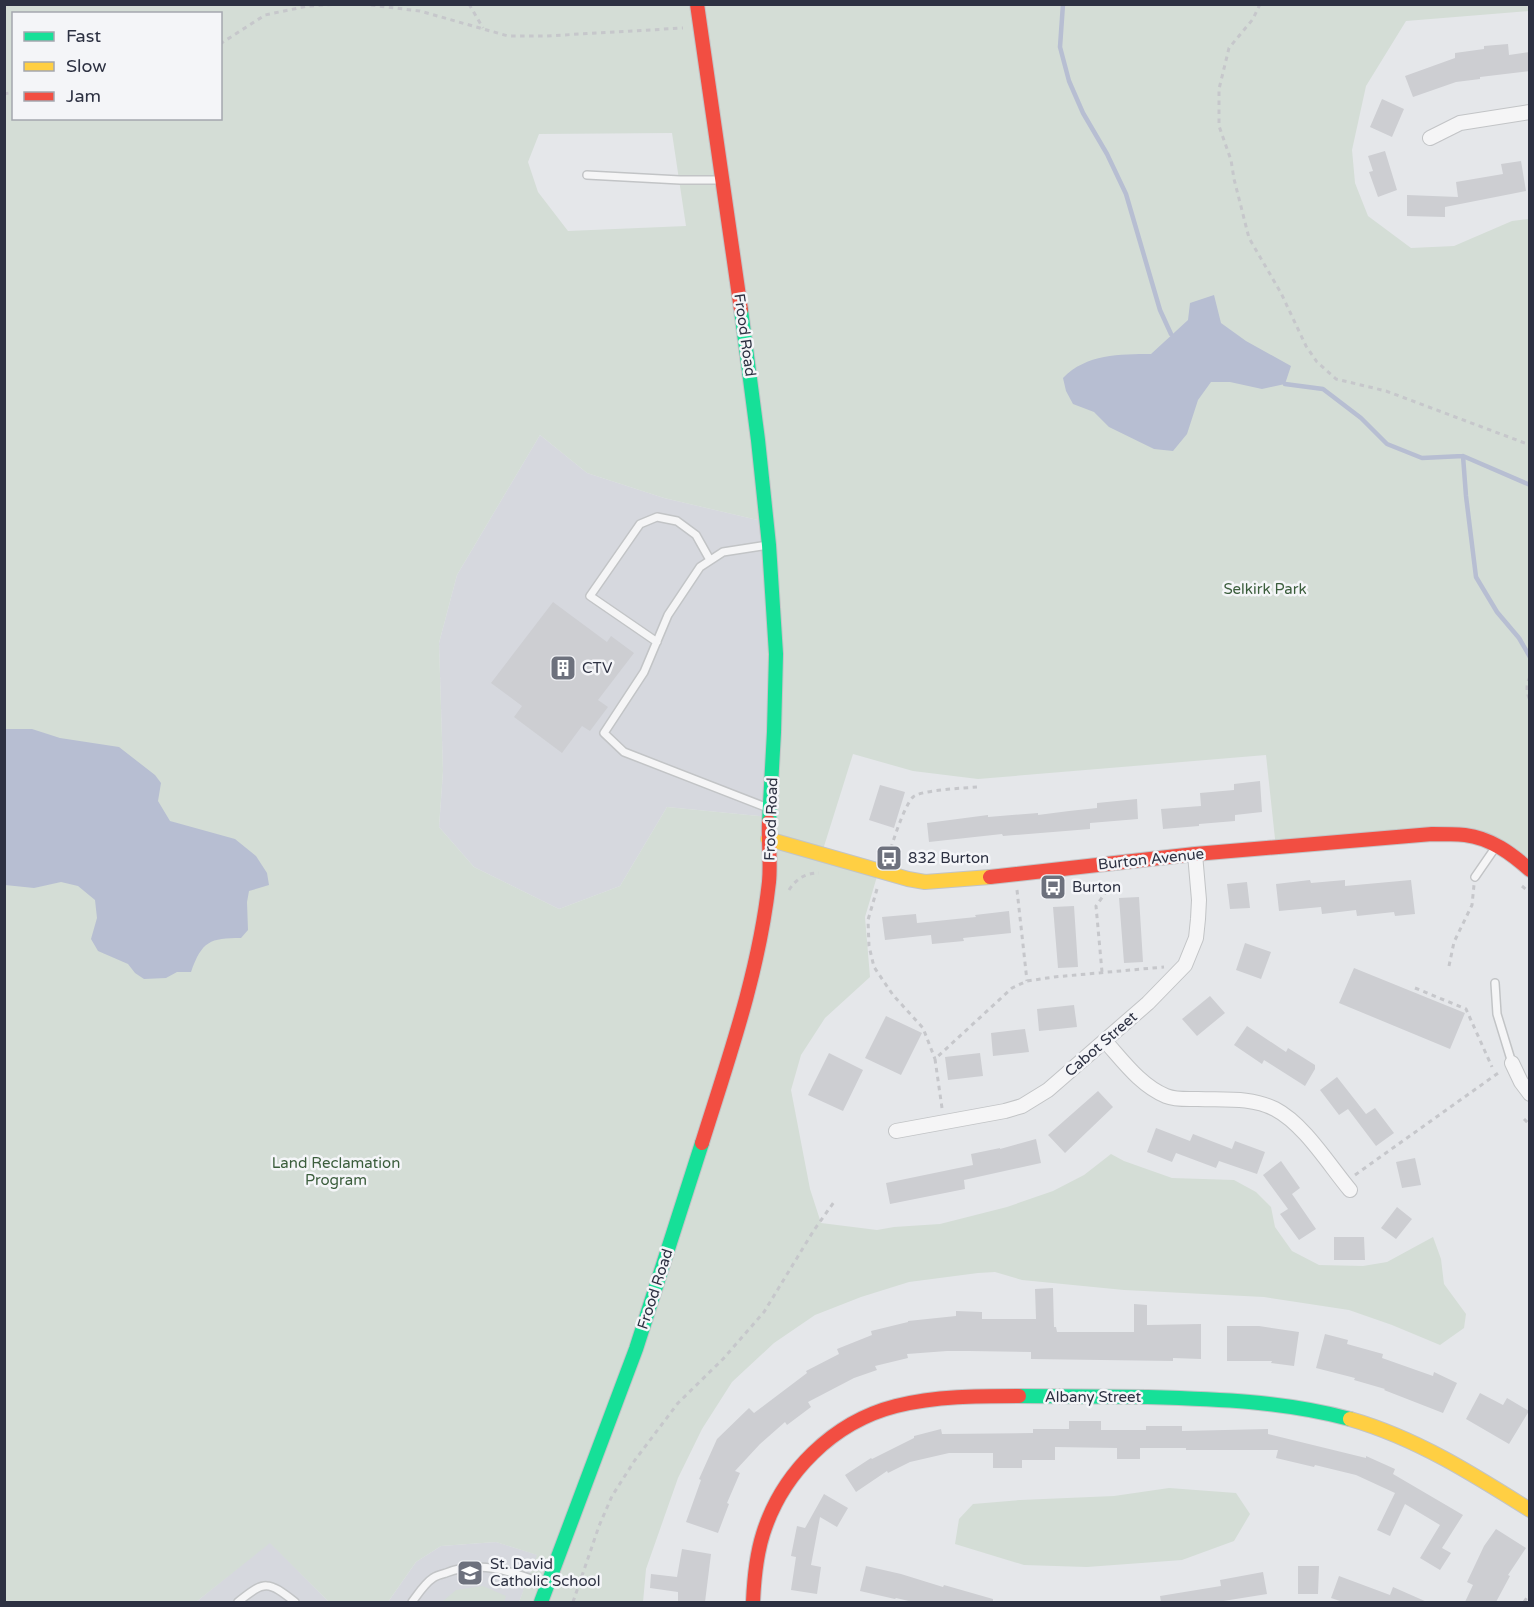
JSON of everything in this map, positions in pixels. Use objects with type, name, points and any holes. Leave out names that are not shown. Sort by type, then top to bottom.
[{"type":"street","name":"Frood Road","points":[[541,1602],[636,1349],[742,1014],[755,967],[769,880],[768,839],[776,654],[769,545],[753,397],[697,4]]},
{"type":"street","points":[[1430,138],[1460,123],[1530,112]]},
{"type":"street","name":"Burton Avenue","points":[[768,839],[882,873],[925,882],[1195,854],[1432,834],[1467,835],[1497,846],[1511,853],[1530,870]]},
{"type":"street","name":"Cabot Street","points":[[896,1131],[1022,1106],[1048,1090],[1148,1003],[1185,965],[1196,938],[1199,900],[1195,854]]},
{"type":"street","points":[[1105,1041],[1135,1075],[1168,1097],[1248,1100],[1276,1110],[1306,1135],[1347,1186]]},
{"type":"street","points":[[1512,1063],[1530,1094]]},
{"type":"street","name":"Albany Street","points":[[753,1602],[756,1558],[768,1518],[777,1499],[802,1464],[820,1446],[859,1419],[912,1402],[974,1396],[1175,1398],[1275,1404],[1316,1410],[1367,1424],[1410,1440],[1452,1462],[1530,1510]]},
{"type":"lane","points":[[587,175],[723,180]]},
{"type":"lane","points":[[657,642],[590,596],[640,524],[657,517],[677,520],[696,535],[710,560]]},
{"type":"lane","points":[[769,545],[723,552],[700,567],[668,615],[644,672],[604,734],[624,752],[770,809]]},
{"type":"lane","points":[[1474,877],[1497,846]]},
{"type":"lane","points":[[1496,983],[1497,1014],[1512,1063]]},
{"type":"lane","points":[[412,1602],[433,1578],[454,1569],[477,1566],[506,1570],[547,1585]]},
{"type":"lane","points":[[238,1602],[261,1586],[270,1585],[295,1602]]},
{"type":"path","points":[[222,43],[265,15],[308,6],[341,4]]},
{"type":"path","points":[[362,4],[420,11],[508,36],[546,36],[700,26]]},
{"type":"path","points":[[469,4],[484,29]]},
{"type":"path","points":[[1260,4],[1253,19],[1229,48],[1219,89],[1219,126],[1232,160],[1236,187],[1249,238],[1281,294],[1306,346],[1317,362],[1336,379],[1386,391],[1530,445]]},
{"type":"path","points":[[1530,677],[1527,682],[1527,695],[1530,700]]},
{"type":"path","points":[[882,873],[914,795],[923,792],[977,787]]},
{"type":"path","points":[[1449,966],[1454,942],[1472,905],[1474,877]]},
{"type":"path","points":[[1101,972],[1096,906],[1115,879]]},
{"type":"path","points":[[1017,888],[1027,981]]},
{"type":"path","points":[[877,889],[868,920],[869,946],[874,967],[893,995],[923,1028],[935,1059],[944,1122]]},
{"type":"path","points":[[935,1059],[1002,996],[1027,981],[1185,965]]},
{"type":"path","points":[[1415,988],[1466,1009],[1492,1067]]},
{"type":"path","points":[[1347,1186],[1512,1063]]},
{"type":"path","points":[[1524,1119],[1530,1125]]},
{"type":"path","points":[[573,1602],[599,1526],[612,1496],[635,1460],[678,1403],[723,1359],[764,1312],[834,1202]]},
{"type":"path","points":[[1524,1602],[1530,1593]]},
{"type":"shaded area","points":[[540,435],[587,473],[664,498],[766,522],[769,817],[667,807],[620,886],[559,909],[474,867],[439,827],[443,771],[439,643],[457,575]]},
{"type":"shaded area","points":[[270,1542],[329,1602],[196,1602]]},
{"type":"shaded area","name":"St. David Catholic School","points":[[496,1542],[538,1555],[519,1602],[388,1602],[416,1562],[441,1546]]},
{"type":"green space","points":[[5,5],[1529,5],[1529,11],[1406,21],[1366,86],[1352,150],[1355,183],[1368,216],[1411,248],[1454,246],[1512,221],[1529,219],[1529,871],[1467,836],[1276,848],[1266,755],[978,779],[913,771],[853,754],[821,856],[878,873],[865,917],[870,977],[825,1018],[801,1055],[791,1090],[810,1189],[821,1223],[877,1230],[940,1224],[1007,1207],[1053,1191],[1084,1175],[1111,1154],[1172,1178],[1234,1180],[1256,1192],[1271,1207],[1275,1227],[1292,1251],[1319,1265],[1363,1266],[1387,1262],[1433,1237],[1441,1259],[1444,1284],[1466,1314],[1464,1328],[1440,1345],[1349,1310],[1264,1297],[1124,1290],[1022,1280],[995,1272],[909,1282],[815,1315],[774,1343],[732,1382],[702,1429],[678,1478],[646,1569],[643,1602],[519,1602],[537,1555],[496,1542],[441,1546],[416,1562],[388,1602],[329,1602],[270,1543],[196,1602],[5,1602]],"holes":[[[672,133],[686,226],[568,231],[538,192],[528,162],[539,134]],[[540,435],[587,473],[664,498],[766,522],[768,817],[667,807],[620,886],[559,909],[474,867],[439,827],[443,771],[439,643],[457,575]]]},
{"type":"green space","points":[[1169,1488],[1236,1493],[1250,1514],[1234,1541],[1182,1560],[1087,1567],[1024,1565],[955,1544],[959,1519],[973,1504],[1114,1496]]},
{"type":"green space","points":[[483,1586],[506,1596],[504,1602],[442,1602],[456,1590]]},
{"type":"water","points":[[1214,295],[1221,323],[1246,341],[1291,366],[1285,384],[1262,389],[1230,382],[1211,382],[1198,400],[1187,434],[1173,451],[1154,449],[1109,427],[1094,412],[1073,404],[1066,391],[1063,378],[1072,370],[1104,357],[1151,354],[1188,320],[1190,303]]},
{"type":"water","points":[[5,729],[32,729],[60,738],[119,747],[155,775],[161,783],[158,801],[170,821],[235,839],[256,856],[267,873],[269,885],[249,891],[248,930],[241,938],[222,939],[208,943],[199,954],[191,972],[177,972],[166,978],[144,979],[128,964],[98,951],[91,939],[97,918],[95,900],[78,886],[61,882],[34,888],[5,885]]},
{"type":"building","points":[[1508,44],[1509,55],[1530,52],[1530,71],[1456,82],[1413,97],[1405,76],[1455,58],[1455,53],[1484,49],[1484,46]]},
{"type":"building","points":[[1382,99],[1404,109],[1392,137],[1370,127]]},
{"type":"building","points":[[1385,151],[1397,190],[1378,197],[1369,172],[1373,171],[1368,156]]},
{"type":"building","points":[[1521,161],[1526,191],[1445,207],[1445,217],[1407,216],[1407,195],[1458,197],[1456,182],[1503,174],[1501,164]]},
{"type":"building","name":"CTV","points":[[553,602],[607,642],[611,636],[634,653],[598,700],[608,707],[590,731],[582,726],[562,753],[514,717],[522,706],[491,683]]},
{"type":"building","points":[[1260,781],[1262,812],[1235,815],[1235,821],[1163,829],[1161,809],[1201,806],[1200,793],[1234,790],[1234,784]]},
{"type":"building","points":[[880,785],[905,792],[894,828],[869,820]]},
{"type":"building","points":[[1137,799],[1138,819],[1090,823],[1090,829],[1003,836],[1002,834],[929,842],[927,823],[988,815],[988,817],[1038,813],[1038,815],[1097,808],[1097,803]]},
{"type":"building","points":[[1310,880],[1311,883],[1345,880],[1345,886],[1411,880],[1415,914],[1395,916],[1394,912],[1357,916],[1356,910],[1322,914],[1321,907],[1279,911],[1276,884]]},
{"type":"building","points":[[1247,882],[1250,908],[1230,909],[1227,884]]},
{"type":"building","points":[[1139,897],[1143,962],[1124,963],[1119,898]]},
{"type":"building","points":[[1074,906],[1078,967],[1058,968],[1053,907]]},
{"type":"building","points":[[1009,911],[1011,933],[932,944],[931,935],[885,940],[882,917],[916,914],[917,923]]},
{"type":"building","points":[[1245,943],[1271,952],[1261,979],[1236,970]]},
{"type":"building","points":[[1354,968],[1465,1013],[1450,1049],[1339,1003]]},
{"type":"building","points":[[1210,996],[1225,1013],[1197,1036],[1182,1019]]},
{"type":"building","points":[[1074,1005],[1077,1027],[1039,1031],[1037,1009]]},
{"type":"building","points":[[886,1016],[922,1033],[901,1075],[865,1058]]},
{"type":"building","points":[[1247,1026],[1286,1052],[1288,1048],[1315,1065],[1305,1086],[1264,1060],[1262,1064],[1234,1045]]},
{"type":"building","points":[[1025,1029],[1029,1052],[993,1056],[991,1033]]},
{"type":"building","points":[[829,1053],[863,1070],[843,1111],[808,1095]]},
{"type":"building","points":[[980,1053],[983,1076],[948,1080],[945,1057]]},
{"type":"building","points":[[1337,1077],[1366,1114],[1375,1108],[1394,1133],[1376,1146],[1348,1109],[1339,1115],[1320,1090]]},
{"type":"building","points":[[1098,1091],[1113,1107],[1065,1153],[1048,1135]]},
{"type":"building","points":[[1156,1128],[1190,1141],[1193,1134],[1232,1149],[1235,1141],[1265,1152],[1257,1174],[1219,1161],[1216,1168],[1176,1153],[1172,1162],[1147,1152]]},
{"type":"building","points":[[1036,1139],[1041,1163],[964,1180],[965,1189],[890,1204],[886,1183],[973,1165],[971,1154]]},
{"type":"building","points":[[1415,1158],[1421,1185],[1402,1188],[1396,1162]]},
{"type":"building","points":[[1281,1161],[1300,1188],[1292,1194],[1316,1229],[1299,1240],[1280,1214],[1288,1209],[1263,1175]]},
{"type":"building","points":[[1397,1207],[1412,1219],[1396,1239],[1381,1228]]},
{"type":"building","points":[[1334,1237],[1364,1237],[1365,1260],[1334,1260]]},
{"type":"building","points":[[1053,1288],[1054,1327],[1057,1332],[1134,1332],[1134,1304],[1147,1305],[1147,1325],[1201,1324],[1201,1359],[1173,1358],[1173,1361],[1031,1359],[1031,1352],[947,1351],[907,1354],[908,1358],[875,1366],[877,1370],[854,1378],[808,1402],[811,1407],[787,1425],[785,1422],[760,1444],[735,1471],[740,1473],[727,1503],[729,1504],[718,1533],[686,1522],[701,1480],[699,1479],[717,1439],[749,1408],[754,1413],[807,1373],[806,1371],[839,1354],[837,1349],[872,1335],[871,1331],[908,1321],[956,1316],[956,1311],[982,1312],[982,1319],[1036,1319],[1035,1289]]},
{"type":"building","points":[[1227,1326],[1259,1326],[1299,1332],[1294,1366],[1271,1363],[1272,1361],[1227,1361]]},
{"type":"building","points":[[1325,1334],[1348,1340],[1347,1344],[1383,1354],[1382,1358],[1433,1376],[1434,1372],[1457,1383],[1443,1413],[1385,1389],[1354,1380],[1355,1378],[1316,1368]]},
{"type":"building","points":[[1480,1393],[1503,1405],[1507,1398],[1529,1411],[1509,1444],[1466,1419]]},
{"type":"building","points":[[1069,1421],[1101,1421],[1101,1430],[1146,1430],[1146,1426],[1182,1426],[1182,1431],[1268,1429],[1268,1434],[1366,1458],[1366,1456],[1395,1469],[1393,1474],[1463,1515],[1442,1548],[1451,1553],[1440,1570],[1420,1558],[1440,1525],[1405,1504],[1390,1536],[1377,1530],[1395,1493],[1356,1475],[1276,1458],[1278,1450],[1140,1448],[1140,1459],[1117,1459],[1117,1448],[1055,1447],[1055,1460],[1022,1460],[1022,1468],[993,1468],[993,1453],[949,1453],[910,1462],[888,1473],[887,1471],[856,1492],[845,1475],[871,1458],[914,1436],[941,1429],[942,1434],[1033,1433],[1033,1429],[1069,1429]]},
{"type":"building","points":[[824,1494],[848,1508],[837,1527],[820,1517],[811,1565],[821,1567],[817,1594],[791,1590],[796,1557],[791,1556],[797,1526],[805,1528]]},
{"type":"building","points":[[1496,1529],[1526,1548],[1508,1575],[1510,1576],[1496,1602],[1465,1602],[1473,1585],[1467,1582],[1484,1546]]},
{"type":"building","points":[[682,1549],[711,1554],[705,1602],[678,1602],[678,1592],[650,1588],[651,1574],[677,1577]]},
{"type":"building","points":[[866,1566],[943,1587],[944,1585],[993,1599],[993,1602],[913,1602],[860,1591]]},
{"type":"building","points":[[1298,1566],[1319,1566],[1318,1594],[1298,1594]]},
{"type":"building","points":[[1263,1572],[1267,1594],[1217,1602],[1161,1602],[1160,1596],[1221,1586],[1220,1580]]},
{"type":"building","points":[[1339,1576],[1390,1595],[1393,1587],[1427,1602],[1343,1602],[1331,1598]]},
{"type":"waterway","points":[[1063,4],[1060,47],[1069,81],[1083,113],[1107,154],[1126,194],[1160,310],[1171,334]]},
{"type":"waterway","points":[[1285,384],[1323,389],[1361,418],[1387,444],[1422,458],[1463,456],[1530,485]]},
{"type":"waterway","points":[[1463,456],[1476,577],[1497,612],[1519,638],[1530,657]]},
{"type":"traffic: fast","points":[[741,310],[769,545],[776,654],[769,822]]},
{"type":"traffic: fast","points":[[541,1602],[636,1349],[702,1143]]},
{"type":"traffic: fast","points":[[1019,1396],[1224,1400],[1300,1408],[1350,1419]]},
{"type":"traffic: slow","points":[[768,839],[925,882],[990,877]]},
{"type":"traffic: slow","points":[[1350,1419],[1398,1436],[1443,1458],[1530,1510]]},
{"type":"traffic: jam","points":[[697,4],[741,310]]},
{"type":"traffic: jam","points":[[702,1143],[742,1014],[758,949],[769,882],[769,822]]},
{"type":"traffic: jam","points":[[990,877],[1195,854],[1432,834],[1465,835],[1484,839],[1508,853],[1530,870]]},
{"type":"traffic: jam","points":[[753,1602],[759,1551],[772,1512],[797,1471],[831,1437],[851,1424],[896,1406],[942,1398],[1019,1396]]},
{"type":"place","name":"CTV","points":[[563,668]]},
{"type":"place","name":"832 Burton","points":[[889,858]]},
{"type":"place","name":"Burton","points":[[1053,887]]},
{"type":"place","name":"St. David Catholic School","points":[[470,1573]]},
{"type":"park label","name":"Selkirk Park","points":[[1265,589]]},
{"type":"park label","name":"Land Reclamation Program","points":[[336,1172]]}]
